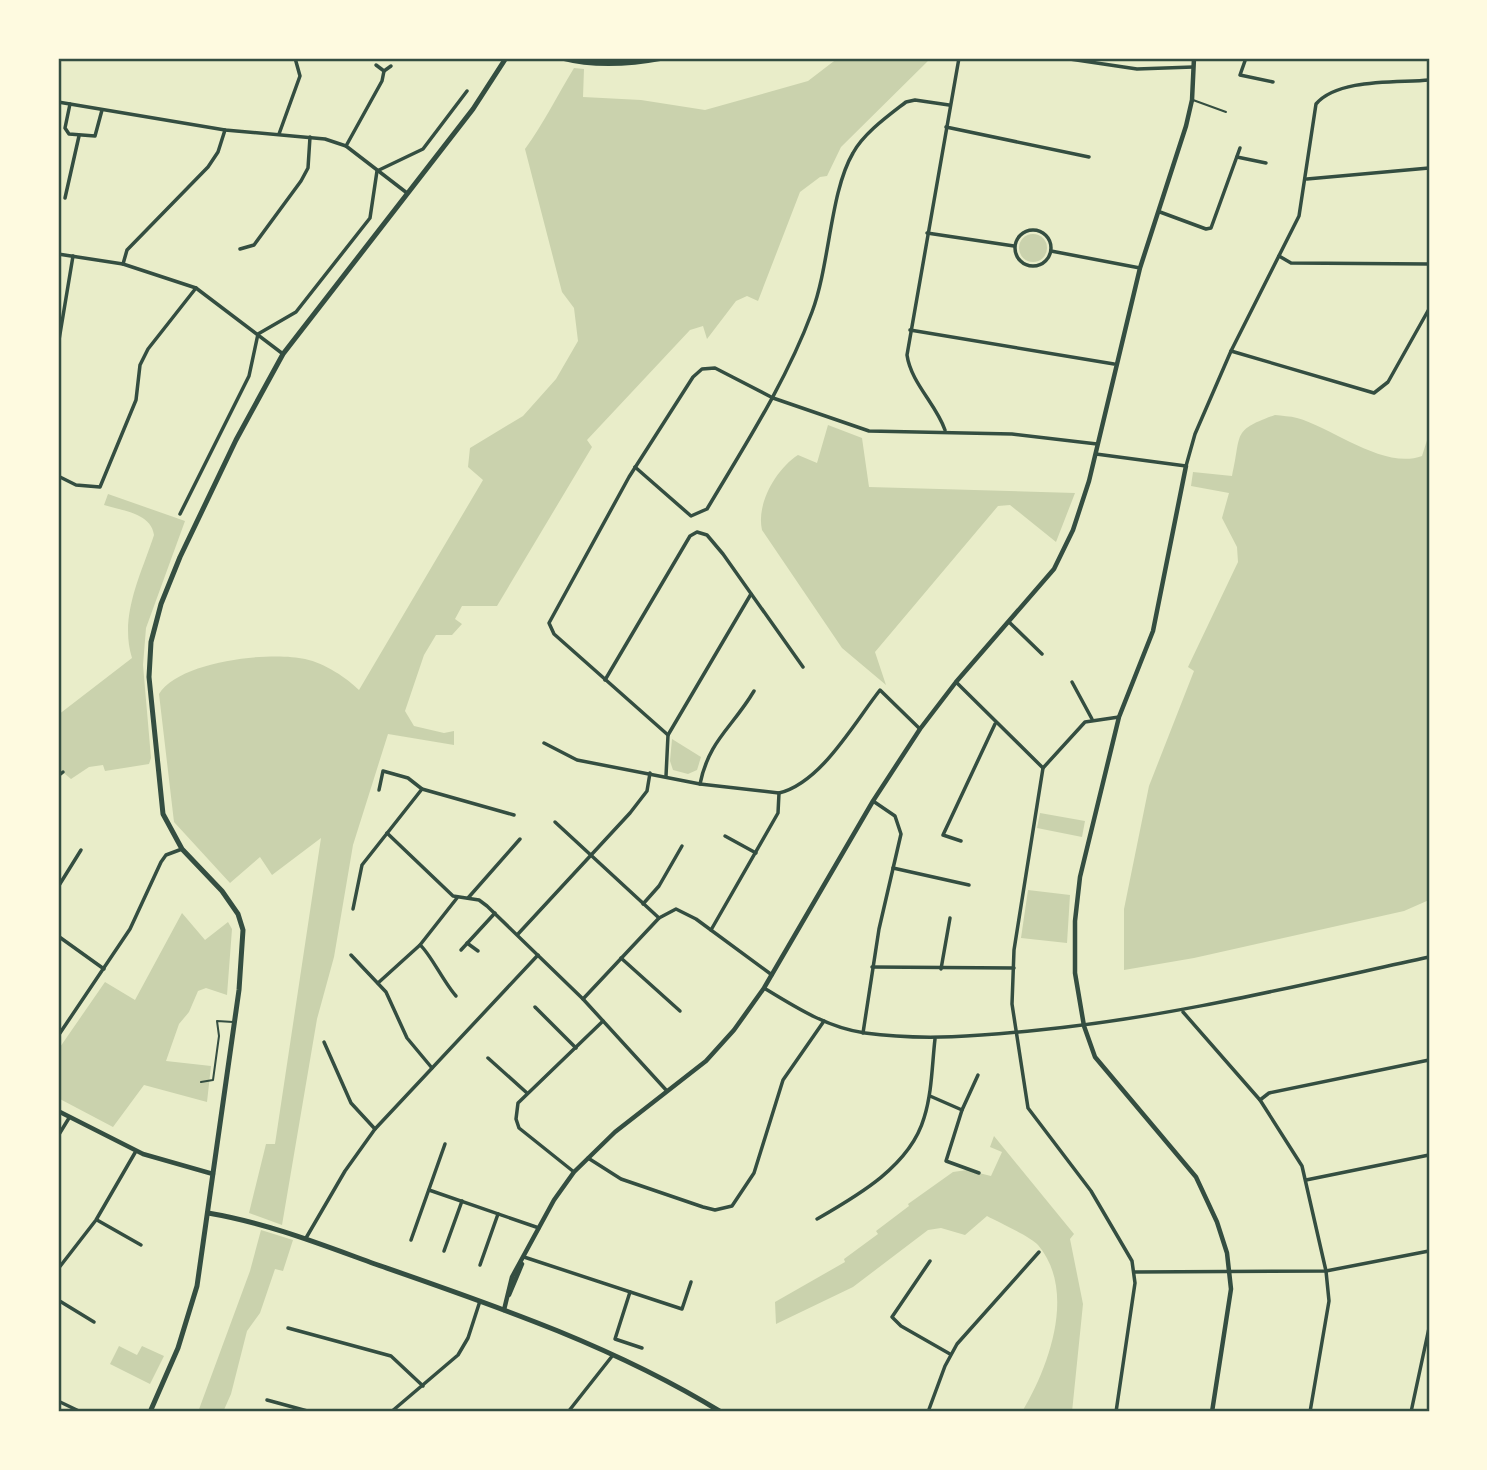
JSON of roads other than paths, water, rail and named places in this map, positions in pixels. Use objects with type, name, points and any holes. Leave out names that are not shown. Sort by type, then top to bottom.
[{"type":"main road","points":[[149,1412],[189,1315],[203,1256],[242,962],[241,922],[222,891],[182,849],[163,814],[149,677],[155,621],[195,523],[254,403],[283,354],[473,110],[506,58]]},
{"type":"main road","points":[[562,58],[577,62],[610,63],[663,58]]},
{"type":"main road","points":[[208,1213],[251,1220],[306,1238],[504,1310],[613,1355],[721,1412]]},
{"type":"street","points":[[279,134],[300,76],[295,58]]},
{"type":"street","points":[[945,430],[937,409],[909,368],[910,330],[959,58]]},
{"type":"street","points":[[1063,58],[1137,69],[1193,67]]},
{"type":"street","points":[[504,1310],[508,1286],[538,1228],[574,1172],[615,1132],[668,1093],[717,1049],[764,988],[873,801],[920,729],[956,682],[1055,569],[1073,530],[1096,454],[1114,364],[1140,268],[1160,212],[1192,100],[1195,58]]},
{"type":"street","points":[[1246,58],[1240,75],[1273,82]]},
{"type":"street","points":[[376,65],[384,71]]},
{"type":"street","points":[[346,146],[382,81],[384,71],[391,66]]},
{"type":"street","points":[[1212,1412],[1231,1289],[1230,1272],[1217,1222],[1196,1178],[1101,1068],[1084,1026],[1075,973],[1075,922],[1080,877],[1119,717],[1153,631],[1186,466],[1195,434],[1231,351],[1299,216],[1307,179],[1316,104],[1325,93],[1341,87],[1429,80]]},
{"type":"street","points":[[377,171],[423,149],[467,91]]},
{"type":"street","points":[[635,467],[691,516],[707,509],[773,398],[819,292],[843,175],[853,152],[860,141],[906,102],[915,100],[949,105]]},
{"type":"street","points":[[58,102],[225,130],[325,139],[346,146],[408,193]]},
{"type":"street","points":[[70,104],[66,130],[79,135],[95,136],[102,110]]},
{"type":"street","points":[[946,127],[1089,157]]},
{"type":"street","points":[[123,264],[127,250],[208,167],[218,152],[225,130]]},
{"type":"street","points":[[65,198],[79,135]]},
{"type":"street","points":[[240,249],[254,246],[302,181],[308,169],[310,137]]},
{"type":"street","points":[[1160,212],[1206,229],[1211,228],[1240,148]]},
{"type":"street","points":[[1237,157],[1266,163]]},
{"type":"street","points":[[1307,179],[1429,168]]},
{"type":"street","points":[[180,514],[249,376],[258,334],[296,312],[370,218],[377,171]]},
{"type":"street","points":[[1014,246],[1021,234],[1035,229],[1047,237],[1051,251]]},
{"type":"street","points":[[927,233],[1014,246]]},
{"type":"street","points":[[1014,246],[1022,263],[1030,266],[1040,265],[1051,251]]},
{"type":"street","points":[[1051,251],[1140,268]]},
{"type":"street","points":[[58,254],[123,264],[197,288],[283,354]]},
{"type":"street","points":[[58,346],[73,257]]},
{"type":"street","points":[[1279,257],[1291,263],[1429,264]]},
{"type":"street","points":[[58,477],[76,485],[100,487],[136,400],[144,357],[163,328],[197,288]]},
{"type":"street","points":[[1231,351],[1374,393],[1388,382],[1429,309]]},
{"type":"street","points":[[910,330],[1114,364]]},
{"type":"street","points":[[668,735],[550,628],[551,617],[635,467],[693,377],[702,369],[715,368],[773,398],[862,430],[945,430],[1012,434],[1097,444]]},
{"type":"street","points":[[1096,454],[1186,466]]},
{"type":"street","points":[[605,680],[690,536],[697,532],[708,535],[803,667]]},
{"type":"street","points":[[666,776],[668,735],[751,594]]},
{"type":"street","points":[[1009,622],[1042,654]]},
{"type":"street","points":[[956,682],[995,724],[1043,768]]},
{"type":"street","points":[[1072,682],[1092,719]]},
{"type":"street","points":[[544,743],[577,761],[700,784],[779,793],[790,790],[815,773],[880,690],[920,729]]},
{"type":"street","points":[[700,784],[705,759],[715,741],[742,712],[754,691]]},
{"type":"street","points":[[1116,1412],[1134,1272],[1126,1247],[1091,1191],[1028,1108],[1015,1033],[1014,950],[1043,768],[1085,722],[1119,717]]},
{"type":"street","points":[[961,841],[943,835],[995,724]]},
{"type":"street","points":[[379,790],[383,771],[408,778],[422,789],[514,815]]},
{"type":"street","points":[[58,776],[63,772]]},
{"type":"street","points":[[518,934],[591,858],[647,791],[650,773]]},
{"type":"street","points":[[353,909],[362,865],[422,789]]},
{"type":"street","points":[[711,930],[778,813],[779,793]]},
{"type":"street","points":[[863,1033],[872,967],[901,828],[895,816],[873,801]]},
{"type":"street","points":[[555,822],[659,918]]},
{"type":"street","points":[[387,833],[457,898],[479,900],[518,934],[583,999],[668,1093]]},
{"type":"street","points":[[725,836],[757,853]]},
{"type":"street","points":[[468,898],[520,839]]},
{"type":"street","points":[[643,904],[659,886],[682,846]]},
{"type":"street","points":[[58,1036],[104,970],[139,912],[161,862],[166,855],[182,849]]},
{"type":"street","points":[[58,887],[81,850]]},
{"type":"street","points":[[893,868],[969,885]]},
{"type":"street","points":[[378,983],[420,946],[457,898]]},
{"type":"street","points":[[583,999],[667,911],[686,912],[772,975]]},
{"type":"street","points":[[461,950],[495,914]]},
{"type":"street","points":[[941,969],[950,918]]},
{"type":"street","points":[[58,936],[104,970]]},
{"type":"street","points":[[467,943],[478,951]]},
{"type":"street","points":[[420,946],[456,996]]},
{"type":"street","points":[[351,955],[378,983],[407,1038],[432,1068]]},
{"type":"street","points":[[306,1238],[338,1183],[375,1129],[538,955]]},
{"type":"street","points":[[764,988],[824,1021],[863,1033],[935,1038],[1084,1026],[1183,1012],[1429,957]]},
{"type":"street","points":[[621,958],[680,1011]]},
{"type":"street","points":[[872,967],[1014,968]]},
{"type":"street","points":[[535,1007],[576,1048]]},
{"type":"street","points":[[1183,1012],[1260,1100],[1302,1166],[1326,1271],[1329,1301],[1310,1412]]},
{"type":"street","points":[[574,1172],[519,1128],[516,1119],[518,1104],[603,1021]]},
{"type":"street","points":[[588,1158],[621,1179],[703,1207],[715,1210],[732,1206],[754,1173],[783,1080],[824,1021]]},
{"type":"street","points":[[817,1219],[858,1196],[909,1147],[924,1121],[930,1096],[935,1038]]},
{"type":"street","points":[[324,1042],[351,1103],[375,1129]]},
{"type":"street","points":[[488,1058],[527,1093]]},
{"type":"street","points":[[1260,1100],[1269,1093],[1429,1060]]},
{"type":"street","points":[[978,1074],[962,1110],[946,1161],[979,1173]]},
{"type":"street","points":[[930,1096],[962,1110]]},
{"type":"street","points":[[58,1111],[143,1154],[213,1174]]},
{"type":"street","points":[[58,1136],[69,1118]]},
{"type":"street","points":[[411,1240],[445,1144]]},
{"type":"street","points":[[58,1269],[96,1220],[136,1149]]},
{"type":"street","points":[[1306,1180],[1429,1155]]},
{"type":"street","points":[[429,1190],[538,1228]]},
{"type":"street","points":[[444,1251],[462,1201]]},
{"type":"street","points":[[480,1265],[498,1214]]},
{"type":"street","points":[[96,1220],[141,1245]]},
{"type":"street","points":[[1134,1272],[1326,1271],[1429,1251]]},
{"type":"street","points":[[928,1412],[950,1354],[1039,1252]]},
{"type":"street","points":[[524,1257],[682,1309],[691,1282]]},
{"type":"street","points":[[930,1261],[892,1317],[901,1326],[950,1354]]},
{"type":"street","points":[[630,1292],[615,1339],[642,1348]]},
{"type":"street","points":[[58,1300],[94,1322]]},
{"type":"street","points":[[391,1412],[450,1364],[464,1346],[480,1301]]},
{"type":"street","points":[[288,1328],[391,1356],[423,1385]]},
{"type":"street","points":[[1411,1412],[1429,1328]]},
{"type":"street","points":[[568,1412],[613,1355]]},
{"type":"street","points":[[267,1400],[311,1412]]},
{"type":"street","points":[[58,1401],[82,1412]]},
{"type":"lane","points":[[1192,100],[1226,112]]},
{"type":"lane","points":[[201,1082],[213,1080],[219,1036],[217,1021],[234,1023]]}]
